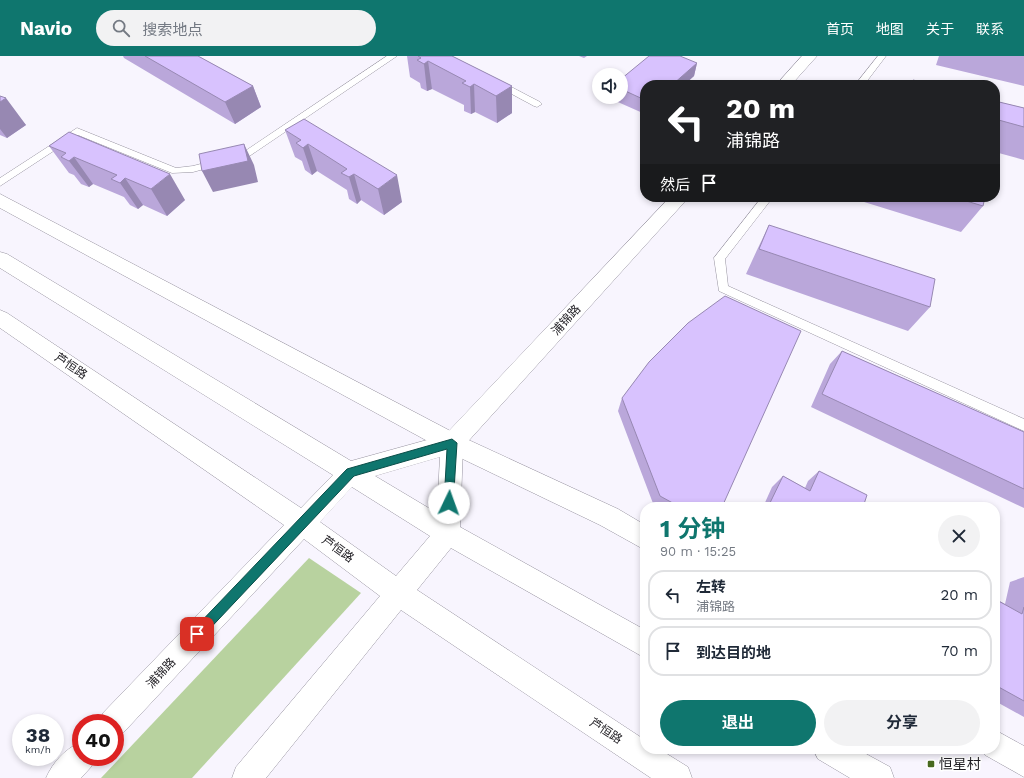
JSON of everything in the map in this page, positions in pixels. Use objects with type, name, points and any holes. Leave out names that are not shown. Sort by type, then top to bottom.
[{"type":"street","points":[[788,80],[810,56]]},
{"type":"street","points":[[0,200],[452,443],[609,517],[640,535]]},
{"type":"street","name":"浦锦路","points":[[452,443],[675,202]]},
{"type":"street","points":[[0,259],[351,472],[448,533],[640,642]]},
{"type":"street","name":"芦恒路","points":[[0,318],[302,523],[398,593],[640,753]]},
{"type":"street","points":[[351,472],[452,443]]},
{"type":"street","points":[[247,778],[448,533],[452,443]]},
{"type":"street","name":"浦锦路","points":[[122,714],[351,472]]},
{"type":"street","points":[[1000,748],[1024,762]]},
{"type":"street","name":"芦恒路","points":[[641,754],[677,778]]},
{"type":"street","points":[[837,754],[879,778]]},
{"type":"street","points":[[61,778],[72,766]]},
{"type":"lane","points":[[0,183],[77,131],[175,171],[192,169],[239,157],[245,155],[347,85],[393,56]]},
{"type":"lane","points":[[863,80],[882,56]]},
{"type":"lane","points":[[489,78],[538,104]]},
{"type":"lane","points":[[764,202],[719,258],[723,288],[1024,425]]},
{"type":"green space","points":[[309,558],[361,593],[192,778],[101,778],[112,766],[124,766],[124,754]]},
{"type":"building","points":[[145,56],[198,56],[253,86],[225,102]]},
{"type":"building","points":[[418,56],[452,56],[512,86],[496,96],[474,84],[470,87],[462,83],[466,81],[428,61],[424,64],[417,60],[421,58]]},
{"type":"building","points":[[649,56],[680,56],[697,63],[678,80],[640,80],[640,98],[628,92],[628,73]]},
{"type":"building","points":[[0,96],[6,98],[0,102]]},
{"type":"building","points":[[1000,102],[1024,108],[1024,127],[1000,120]]},
{"type":"building","points":[[304,119],[397,175],[378,189],[354,174],[349,177],[341,173],[347,169],[308,144],[303,148],[296,143],[301,140],[285,130]]},
{"type":"building","points":[[69,132],[170,174],[151,189],[125,178],[120,183],[111,179],[117,175],[74,157],[69,161],[61,157],[66,153],[49,146]]},
{"type":"building","points":[[244,144],[248,161],[202,171],[199,154]]},
{"type":"building","points":[[970,202],[984,202],[983,206]]},
{"type":"building","points":[[769,225],[935,279],[930,307],[759,249]]},
{"type":"building","points":[[725,296],[801,331],[724,502],[671,502],[660,496],[622,398],[649,362],[688,323]]},
{"type":"building","points":[[842,351],[1024,432],[1024,489],[822,394]]},
{"type":"building","points":[[819,471],[867,495],[865,502],[770,502],[783,476],[810,491]]},
{"type":"building","points":[[1000,602],[1022,614],[1024,607],[1024,701],[1000,688]]},
{"type":"place","name":"恒星村","points":[[931,764]]},
{"type":"route","points":[[197,634],[351,472],[452,443],[449,503]]}]
